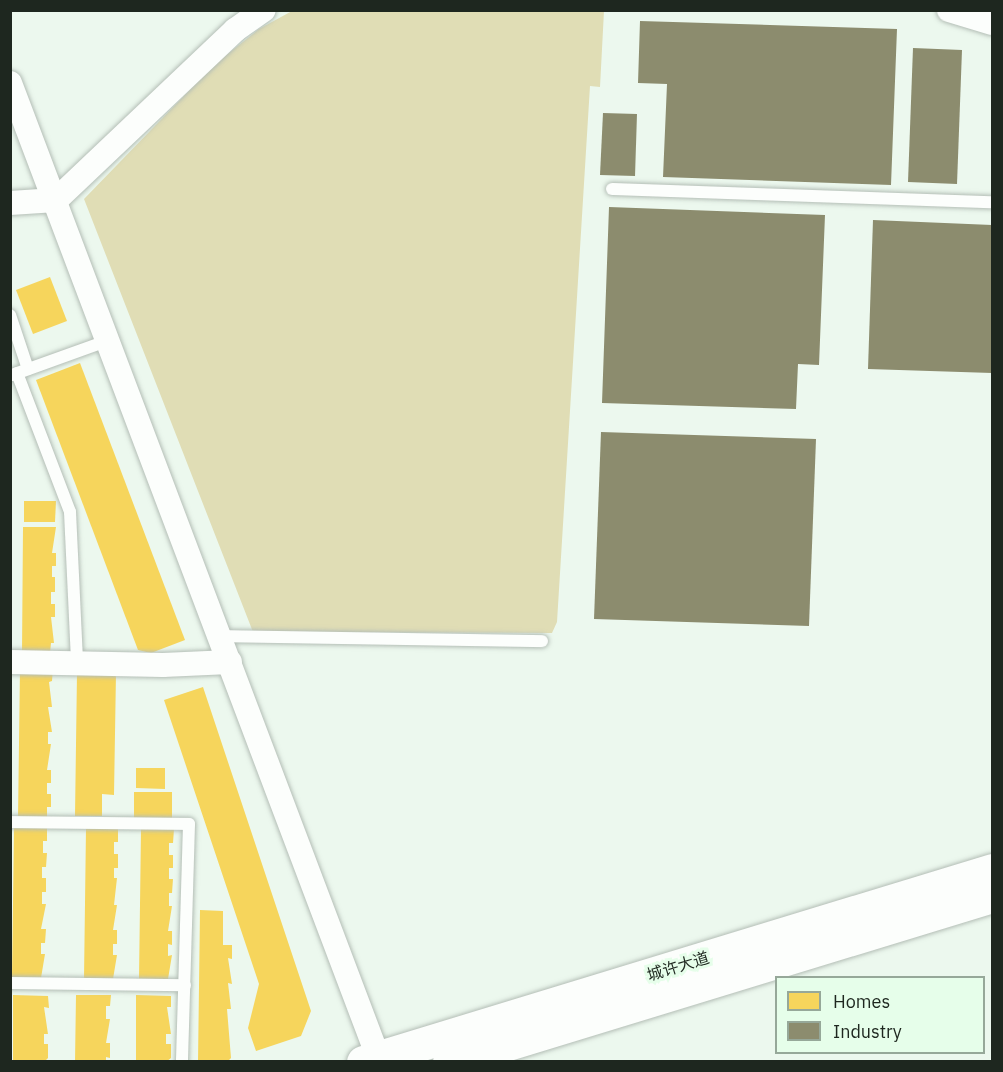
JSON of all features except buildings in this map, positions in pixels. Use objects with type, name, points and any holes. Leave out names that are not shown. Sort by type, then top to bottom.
[{"type":"main road","name":"城许大道","points":[[371,1059],[993,870]]},
{"type":"main road","name":"城许大道","points":[[449,1062],[993,896]]},
{"type":"street","points":[[10,203],[56,200],[236,30],[264,10]]},
{"type":"street","points":[[949,10],[993,23]]},
{"type":"street","points":[[10,83],[110,340],[230,662],[371,1059]]},
{"type":"street","points":[[10,662],[230,662]]},
{"type":"lane","points":[[612,189],[993,202]]},
{"type":"lane","points":[[10,315],[19,373],[70,512],[77,663]]},
{"type":"lane","points":[[19,373],[110,340]]},
{"type":"lane","points":[[220,636],[543,641]]},
{"type":"lane","points":[[10,822],[189,824],[182,1062]]},
{"type":"lane","points":[[10,983],[185,985]]},
{"type":"shaded area","points":[[292,11],[604,11],[600,87],[590,86],[557,622],[552,633],[253,632],[84,199],[215,64],[259,29]]}]
